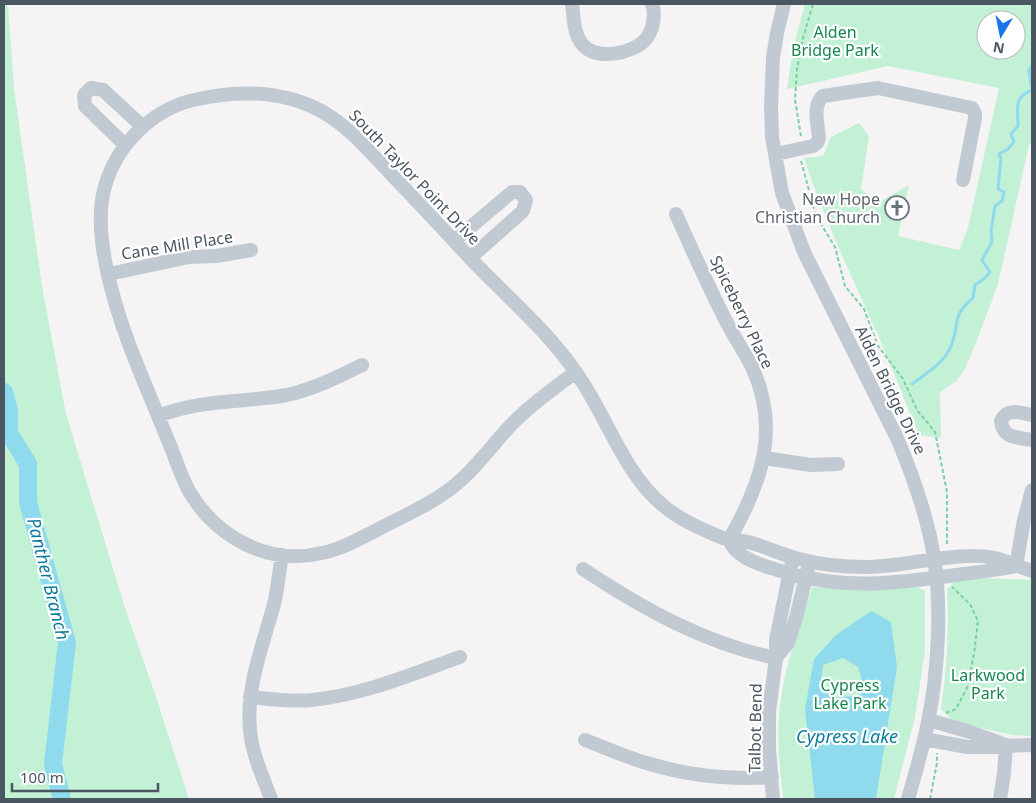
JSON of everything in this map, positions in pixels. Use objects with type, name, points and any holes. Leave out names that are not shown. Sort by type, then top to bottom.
[{"type":"street","points":[[572,4],[575,31],[582,45],[593,53],[604,55],[633,49],[646,40],[653,25],[652,4]]},
{"type":"street","name":"Alden Bridge Drive","points":[[784,4],[777,33],[771,82],[772,132],[782,194],[804,252],[897,438],[909,467],[923,511],[934,560],[937,635],[929,720],[908,799]]},
{"type":"street","points":[[125,145],[85,106],[84,95],[92,88],[103,90],[143,127]]},
{"type":"street","points":[[776,154],[813,146],[817,143],[817,106],[820,99],[825,95],[878,88],[970,107],[974,112],[975,118],[963,180]]},
{"type":"street","name":"South Taylor Point Drive","points":[[576,372],[544,395],[517,418],[463,478],[431,501],[346,546],[334,550],[310,556],[282,555],[257,550],[227,534],[208,517],[184,481],[124,329],[109,274],[101,236],[101,208],[107,180],[125,145],[143,127],[176,105],[203,98],[256,94],[277,96],[320,110],[350,131],[470,258],[553,342],[576,372],[596,403],[636,478],[654,499],[679,517],[729,540]]},
{"type":"street","points":[[454,241],[512,192],[520,192],[526,200],[523,211],[470,258]]},
{"type":"street","name":"Spiceberry Place","points":[[676,214],[714,298],[751,366],[757,380],[765,418],[764,458],[749,502],[729,540]]},
{"type":"street","name":"Cane Mill Place","points":[[109,274],[189,257],[216,256],[250,250]]},
{"type":"street","points":[[158,416],[191,405],[261,398],[314,388],[362,365]]},
{"type":"street","points":[[1032,415],[1013,412],[1006,414],[1001,420],[1002,429],[1006,433],[1032,440]]},
{"type":"street","points":[[764,458],[811,464],[838,464]]},
{"type":"street","points":[[1016,566],[1024,520],[1032,490]]},
{"type":"street","points":[[729,540],[738,552],[750,560],[806,578],[836,582],[866,584],[904,583],[1016,566]]},
{"type":"street","points":[[729,540],[742,540],[810,562],[867,567],[901,566],[964,557],[988,557],[998,558],[1032,571]]},
{"type":"street","points":[[271,799],[258,763],[250,731],[250,697],[253,679],[277,592],[282,555]]},
{"type":"street","name":"Talbot Bend","points":[[773,799],[769,749],[769,711],[776,658],[776,640],[789,573],[794,558]]},
{"type":"street","name":"Talbot Bend","points":[[776,658],[788,643],[810,562]]},
{"type":"street","points":[[583,569],[622,596],[692,632],[754,654],[776,658]]},
{"type":"street","points":[[250,697],[310,700],[333,697],[356,692],[460,657]]},
{"type":"street","points":[[929,720],[1006,745]]},
{"type":"street","points":[[924,739],[967,747],[1032,745]]},
{"type":"street","points":[[585,740],[648,764],[693,775],[745,779],[772,777]]},
{"type":"street","points":[[1000,799],[1006,745]]},
{"type":"green space","points":[[4,4],[8,4],[14,89],[42,286],[66,414],[125,608],[189,799],[4,799]]},
{"type":"green space","name":"Alden Bridge Park","points":[[805,4],[1032,4],[1032,144],[1029,145],[998,284],[964,371],[956,381],[940,392],[941,438],[919,435],[878,335],[829,226],[804,158],[823,156],[831,137],[859,123],[869,136],[861,189],[879,202],[909,185],[898,236],[959,250],[968,228],[999,88],[888,66],[787,89],[793,49]]},
{"type":"green space","name":"Larkwood Park","points":[[984,578],[1032,580],[1032,736],[1012,735],[954,722],[941,709],[947,649],[947,589],[956,580]]},
{"type":"green space","name":"Cypress Lake Park","points":[[914,586],[925,591],[925,650],[915,717],[894,799],[783,799],[778,741],[782,691],[793,646],[812,587],[859,590]]},
{"type":"water","name":"Cypress Lake","points":[[871,611],[891,622],[897,667],[876,799],[815,799],[805,709],[814,659],[836,635]],"holes":[[[843,658],[858,667],[863,684],[859,696],[835,697],[820,687],[823,665]]]},
{"type":"waterway","points":[[1032,66],[1029,70],[1032,90]]},
{"type":"waterway","points":[[912,384],[944,358],[954,338],[959,315],[966,304],[973,298],[975,285],[990,272],[982,260],[992,242],[991,231],[995,206],[1002,201],[1004,192],[998,189],[1001,158],[999,154],[1008,149],[1014,142],[1011,134],[1018,126],[1017,109],[1019,100],[1032,90]]},
{"type":"waterway","name":"Panther Branch","points":[[4,392],[9,410],[9,433],[28,464],[28,502],[67,643],[53,764],[62,799]]},
{"type":"place","name":"New Hope Christian Church","points":[[897,208]]}]
